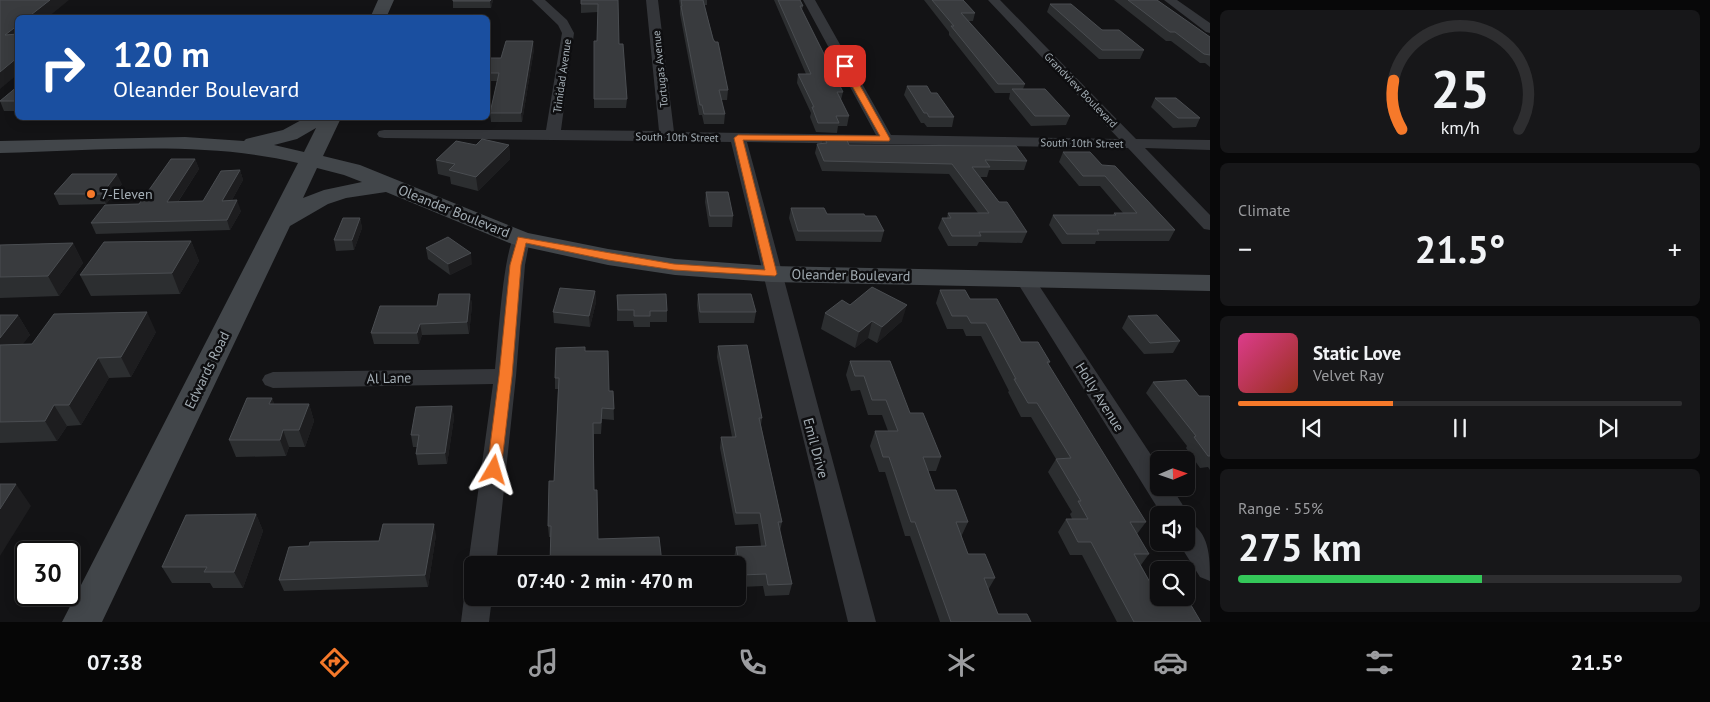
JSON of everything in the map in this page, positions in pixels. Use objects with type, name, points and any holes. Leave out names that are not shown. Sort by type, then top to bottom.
[{"type":"main road","points":[[379,15],[386,0]]},
{"type":"main road","points":[[227,145],[263,142],[290,135],[315,120]]},
{"type":"main road","name":"Edwards Road","points":[[82,622],[330,120]]},
{"type":"main road","name":"Oleander Boulevard","points":[[0,147],[227,145],[311,159],[352,170],[521,239],[608,257],[674,267],[771,274],[1210,283]]},
{"type":"main road","points":[[280,222],[314,200],[350,191],[388,185]]},
{"type":"street","name":"Trinidad Avenue","points":[[538,0],[563,23],[568,33],[553,134]]},
{"type":"street","name":"Tortugas Avenue","points":[[652,0],[667,138]]},
{"type":"street","points":[[809,0],[886,139]]},
{"type":"street","name":"Grandview Boulevard","points":[[994,0],[1210,225]]},
{"type":"street","points":[[1170,0],[1210,28]]},
{"type":"street","name":"South 10th Street","points":[[384,134],[553,134],[667,138],[886,139],[1210,145]]},
{"type":"street","points":[[738,138],[771,274]]},
{"type":"street","points":[[483,556],[505,376],[516,265],[521,239]]},
{"type":"street","name":"Emil Drive","points":[[771,274],[862,622]]},
{"type":"street","name":"Holly Avenue","points":[[1025,279],[1170,506]]},
{"type":"street","name":"Al Lane","points":[[274,380],[505,376]]},
{"type":"street","points":[[1195,546],[1210,569]]},
{"type":"street","points":[[475,622],[477,606]]},
{"type":"building","points":[[0,0],[50,0],[31,15],[15,15],[15,27],[5,35],[15,34],[15,60],[0,72]]},
{"type":"building","points":[[453,0],[491,0],[453,1]]},
{"type":"building","points":[[581,0],[618,0],[619,44],[623,44],[627,99],[594,99],[594,41],[597,41],[598,4],[581,4]]},
{"type":"building","points":[[681,0],[703,0],[713,39],[715,42],[718,42],[728,90],[719,90],[725,114],[704,114],[702,105],[700,105]]},
{"type":"building","points":[[778,0],[800,0],[803,6],[800,6],[843,92],[837,92],[849,116],[836,116],[839,123],[818,123],[812,107],[814,107],[798,74],[811,74]]},
{"type":"building","points":[[932,0],[963,0],[975,13],[961,13],[1025,84],[998,84]]},
{"type":"building","points":[[1128,0],[1157,0],[1210,37],[1210,55],[1204,54],[1175,32],[1170,32]]},
{"type":"building","points":[[1050,4],[1071,4],[1102,30],[1119,30],[1144,50],[1102,50]]},
{"type":"building","points":[[506,41],[533,41],[521,113],[490,113],[499,73],[490,73],[490,58],[501,58]]},
{"type":"building","points":[[907,86],[927,86],[931,93],[937,93],[954,117],[929,117],[927,113],[924,113]]},
{"type":"building","points":[[15,88],[15,101],[0,101]]},
{"type":"building","points":[[1012,89],[1045,89],[1070,116],[1035,116]]},
{"type":"building","points":[[1155,98],[1176,98],[1200,118],[1178,118]]},
{"type":"building","points":[[823,136],[845,136],[849,145],[1016,146],[1027,161],[985,160],[990,167],[972,167],[999,202],[1007,202],[1027,232],[979,232],[981,236],[952,236],[942,218],[951,218],[948,213],[989,213],[952,164],[824,161],[817,144],[827,143]]},
{"type":"building","points":[[482,139],[509,145],[476,177],[449,170],[455,164],[436,160],[456,141],[476,145]]},
{"type":"building","points":[[1063,152],[1090,152],[1102,165],[1115,166],[1175,230],[1097,230],[1099,234],[1067,234],[1053,215],[1137,213],[1105,176],[1083,176]]},
{"type":"building","points":[[171,159],[195,159],[167,202],[203,201],[221,171],[240,170],[222,201],[237,200],[227,220],[91,223],[105,205],[139,204]]},
{"type":"building","points":[[72,174],[117,174],[102,194],[54,194]]},
{"type":"building","points":[[706,192],[728,192],[733,216],[710,216]]},
{"type":"building","points":[[791,208],[824,208],[827,214],[864,214],[865,216],[876,216],[884,231],[798,231]]},
{"type":"building","points":[[343,218],[360,218],[352,240],[334,240]]},
{"type":"building","points":[[448,237],[471,253],[448,264],[426,248]]},
{"type":"building","points":[[191,241],[172,273],[80,275],[104,242]]},
{"type":"building","points":[[73,243],[48,276],[0,277],[0,245]]},
{"type":"building","points":[[872,287],[907,305],[882,327],[872,321],[859,332],[825,313],[842,300],[850,305]]},
{"type":"building","points":[[560,288],[595,291],[589,316],[553,312]]},
{"type":"building","points":[[940,290],[965,290],[970,299],[997,299],[1021,342],[1038,342],[1050,362],[1047,362],[1146,522],[1130,522],[1149,554],[1134,554],[1150,582],[1150,606],[1192,606],[1201,622],[1134,622],[1091,542],[1078,542],[1066,519],[1088,519],[1078,501],[1081,501],[1056,459],[1071,458],[1037,403],[1028,403],[986,323],[971,323],[967,316],[952,316]]},
{"type":"building","points":[[439,294],[470,294],[467,322],[420,324],[417,333],[371,333],[380,306],[437,306]]},
{"type":"building","points":[[666,294],[667,311],[650,311],[650,316],[634,316],[634,310],[618,310],[617,295]]},
{"type":"building","points":[[698,294],[751,294],[756,312],[700,312]]},
{"type":"building","points":[[147,312],[121,357],[98,358],[69,405],[54,405],[45,421],[0,422],[0,345],[32,344],[54,314]]},
{"type":"building","points":[[0,315],[18,315],[0,338]]},
{"type":"building","points":[[1157,315],[1180,341],[1150,343],[1128,316]]},
{"type":"building","points":[[747,345],[762,418],[759,418],[782,522],[778,522],[792,584],[768,585],[766,574],[746,575],[746,556],[738,556],[736,547],[766,546],[760,513],[736,513],[721,437],[736,437],[718,346]]},
{"type":"building","points":[[585,347],[585,351],[608,351],[609,391],[613,391],[614,409],[602,408],[601,423],[593,423],[594,490],[597,490],[598,539],[659,537],[661,556],[550,556],[551,526],[548,526],[549,481],[554,481],[559,378],[555,378],[556,348]]},
{"type":"building","points":[[850,361],[890,361],[910,413],[923,413],[941,457],[923,457],[935,490],[956,490],[968,522],[956,522],[968,554],[985,554],[995,578],[984,578],[998,614],[1027,614],[1031,622],[951,622],[915,522],[911,522],[889,457],[883,457],[875,431],[898,431],[886,400],[872,400],[864,376],[855,376]]},
{"type":"building","points":[[1186,380],[1199,396],[1210,397],[1210,456],[1208,456],[1194,437],[1196,436],[1153,382]]},
{"type":"building","points":[[247,398],[272,398],[269,404],[309,404],[299,430],[283,430],[280,440],[229,440]]},
{"type":"building","points":[[452,406],[445,453],[416,454],[419,435],[411,435],[416,407]]},
{"type":"building","points":[[0,484],[16,484],[0,509]]},
{"type":"building","points":[[256,514],[234,572],[204,572],[207,567],[162,567],[186,515]]},
{"type":"building","points":[[383,524],[434,524],[425,575],[279,580],[289,547],[309,546],[310,542],[379,541]]},
{"type":"place","name":"7-Eleven","points":[[91,194]]},
{"type":"route","points":[[494,470],[516,265],[521,239],[608,257],[674,267],[771,274],[738,138],[886,139],[845,66]]}]
